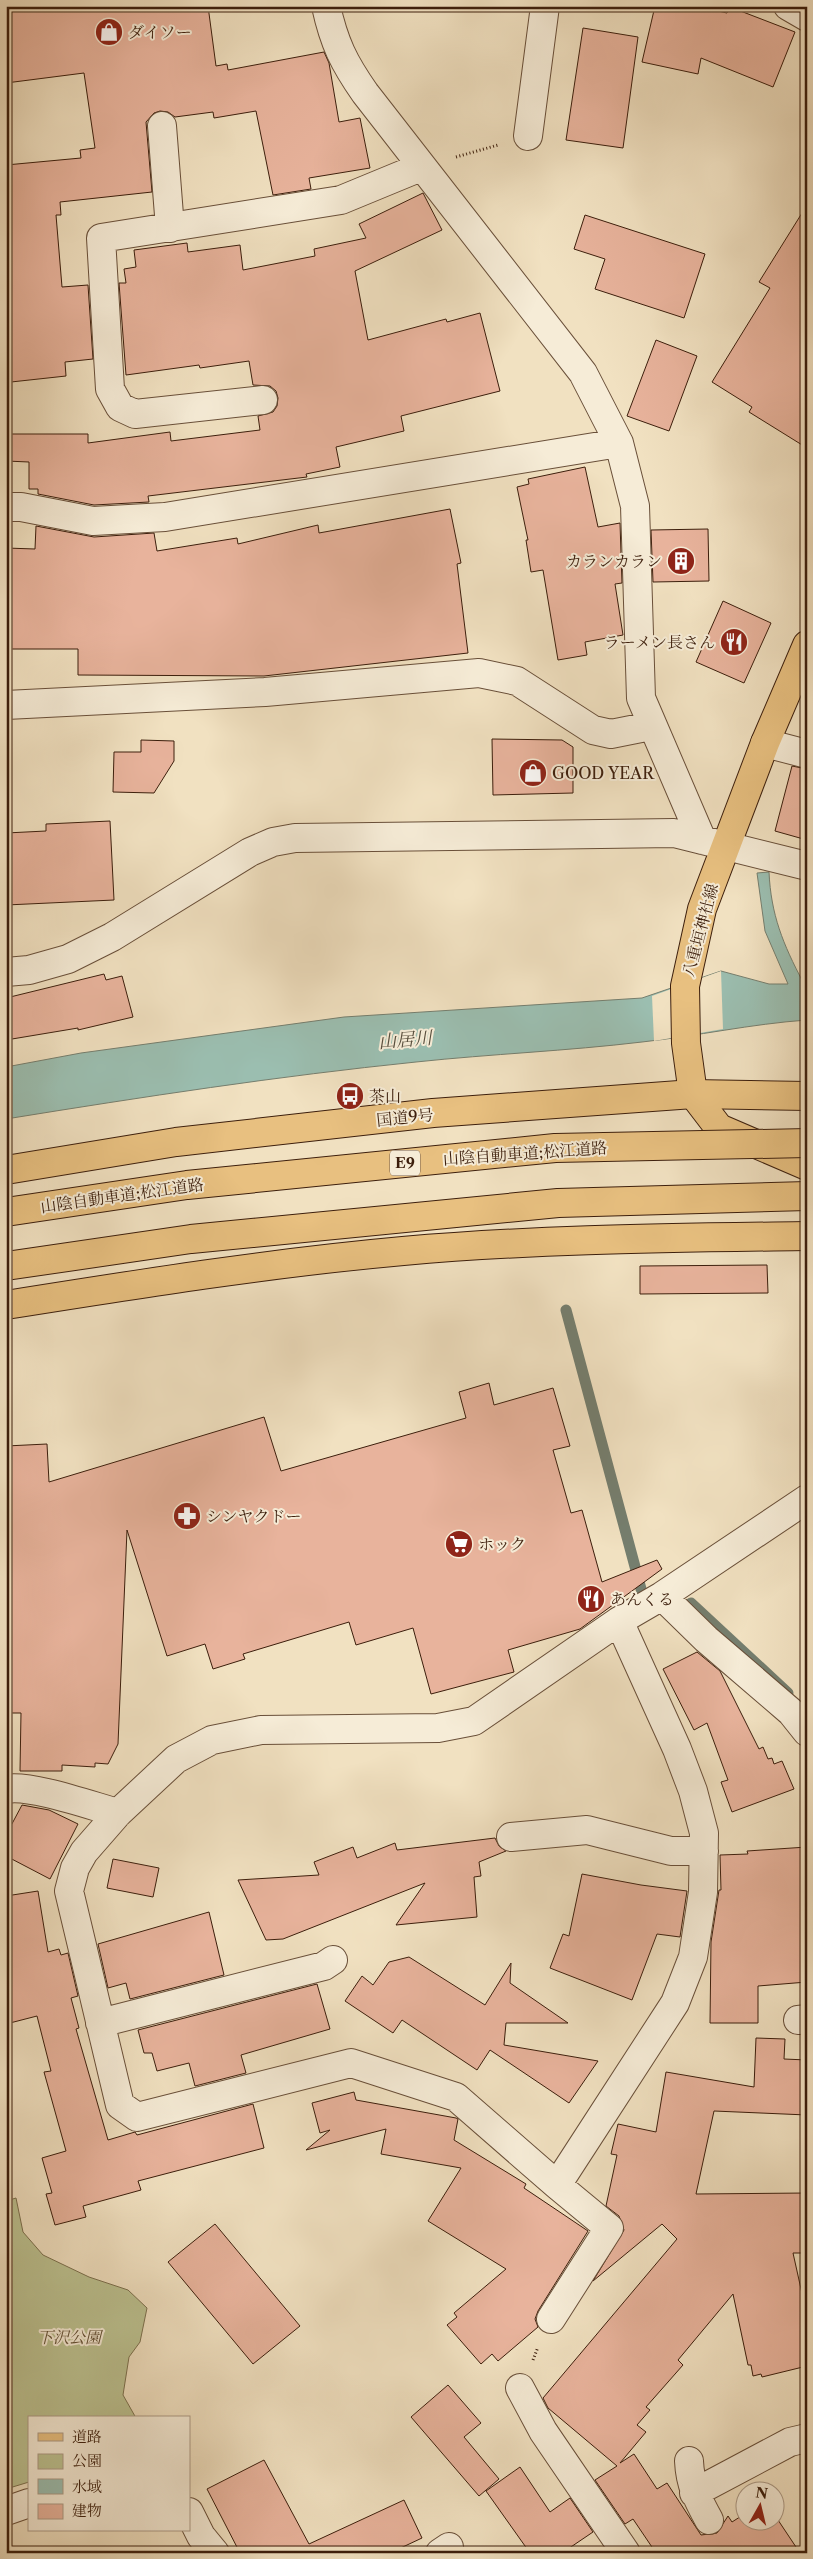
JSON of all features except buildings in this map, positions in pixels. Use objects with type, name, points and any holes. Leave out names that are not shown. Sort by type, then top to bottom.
[{"type":"main road","name":"八重垣神社線","points":[[807,645],[765,743],[713,843],[702,909],[685,986],[686,1043],[693,1094],[719,1128],[807,1166]]},
{"type":"main road","name":"国道9号","points":[[6,1170],[176,1142],[433,1113],[693,1094],[807,1096]]},
{"type":"main road","name":"山陰自動車道;松江道路","points":[[6,1212],[187,1185],[554,1148],[807,1143]]},
{"type":"main road","points":[[6,1266],[191,1238],[558,1203],[807,1196]]},
{"type":"main road","points":[[6,1305],[194,1275],[402,1251],[567,1240],[807,1236]]},
{"type":"street","points":[[326,6],[332,33],[344,62],[421,167],[583,373],[619,443],[635,506],[641,698],[651,726],[713,843]]},
{"type":"street","points":[[528,136],[545,6]]},
{"type":"street","points":[[788,6],[807,18]]},
{"type":"street","points":[[162,126],[170,228]]},
{"type":"street","points":[[263,400],[135,414],[120,407],[113,398],[110,389],[101,238],[341,200],[421,167]]},
{"type":"street","points":[[6,506],[21,507],[93,521],[165,517],[619,443]]},
{"type":"street","points":[[6,705],[265,692],[479,673],[517,681],[593,730],[611,734],[651,726]]},
{"type":"street","points":[[765,743],[807,754]]},
{"type":"street","points":[[6,972],[29,970],[68,959],[112,937],[250,852],[273,842],[295,838],[674,833],[807,866]]},
{"type":"street","points":[[551,2319],[609,2228],[456,2097],[351,2063],[138,2117],[120,2105],[69,1891],[75,1868],[84,1852],[118,1813],[176,1759],[212,1740],[260,1730],[438,1728],[474,1721],[619,1622],[662,1596],[807,1499]]},
{"type":"street","points":[[662,1596],[706,1639],[791,1712],[807,1732]]},
{"type":"street","points":[[557,2185],[675,2003],[693,1957],[703,1892],[704,1833],[693,1791],[677,1749],[619,1622]]},
{"type":"street","points":[[6,1790],[27,1790],[118,1813]]},
{"type":"street","points":[[511,1837],[586,1830],[671,1851],[704,1851]]},
{"type":"street","points":[[100,2023],[324,1966],[332,1960]]},
{"type":"street","points":[[520,2388],[543,2431],[626,2553]]},
{"type":"street","points":[[694,2493],[790,2442],[807,2438]]},
{"type":"street","points":[[689,2461],[690,2478],[694,2493],[709,2520]]},
{"type":"street","points":[[6,2511],[28,2503]]},
{"type":"street","points":[[190,2514],[201,2536],[216,2553]]},
{"type":"path","points":[[421,167],[528,136]]},
{"type":"path","points":[[520,2388],[551,2319]]},
{"type":"green space","name":"下沢公園","points":[[16,2198],[23,2232],[43,2255],[89,2277],[128,2290],[147,2308],[140,2342],[129,2357],[123,2395],[135,2416],[28,2416],[28,2482],[6,2489],[6,2201]]},
{"type":"water","name":"山居川","points":[[769,872],[772,902],[779,929],[803,982],[807,982],[807,1020],[614,1045],[444,1059],[262,1080],[6,1119],[6,1067],[81,1053],[344,1017],[642,998],[721,971],[769,984],[788,984],[765,931],[757,873]]},
{"type":"pier","points":[[721,971],[723,1029],[654,1041],[652,996]]},
{"type":"waterway","points":[[566,1310],[641,1589]]},
{"type":"waterway","points":[[686,1608],[691,1603],[788,1693]]},
{"type":"place","name":"ダイソー","points":[[109,32]]},
{"type":"place","name":"カランカラン","points":[[681,561]]},
{"type":"place","name":"ラーメン長さん","points":[[734,642]]},
{"type":"place","name":"GOOD YEAR","points":[[533,773]]},
{"type":"place","name":"茶山","points":[[350,1096]]},
{"type":"place","name":"シンヤクドー","points":[[187,1516]]},
{"type":"place","name":"ホック","points":[[459,1544]]},
{"type":"place","name":"あんくる","points":[[591,1599]]}]
